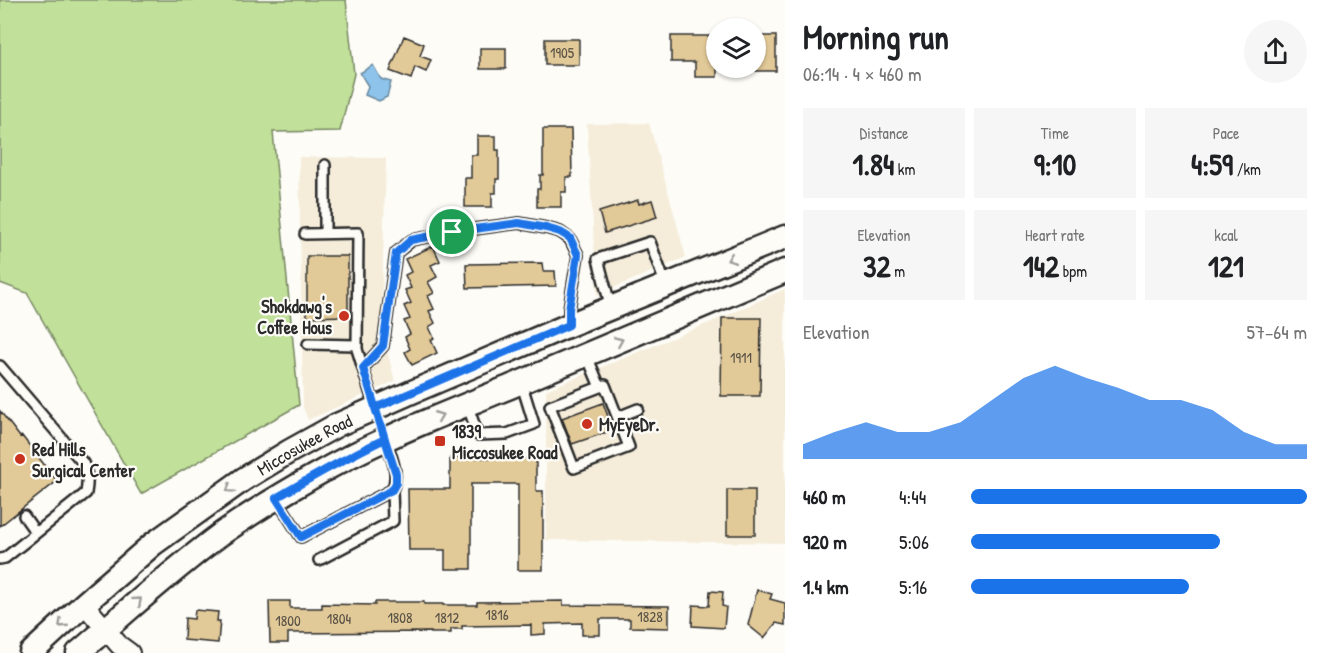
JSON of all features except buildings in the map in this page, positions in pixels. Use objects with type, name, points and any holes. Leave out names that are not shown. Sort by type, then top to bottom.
[{"type":"street","name":"Miccosukee Road","points":[[31,653],[153,543],[244,480],[337,425],[569,325],[785,237]]},
{"type":"street","name":"Miccosukee Road","points":[[78,653],[158,584],[222,534],[276,498],[361,450],[466,404],[784,273]]},
{"type":"street","points":[[375,408],[385,439]]},
{"type":"street","points":[[84,604],[119,645],[130,653]]},
{"type":"lane","points":[[325,165],[325,233]]},
{"type":"lane","points":[[363,368],[383,346],[396,253],[411,240],[519,223],[560,232],[570,238],[578,255],[569,309],[569,325]]},
{"type":"lane","points":[[305,234],[358,233],[357,345],[375,408]]},
{"type":"lane","points":[[611,308],[598,259],[650,242],[666,286]]},
{"type":"lane","points":[[308,344],[357,345]]},
{"type":"lane","points":[[587,355],[600,387]]},
{"type":"lane","points":[[0,366],[83,463],[88,481],[86,493],[5,558],[0,559]]},
{"type":"lane","points":[[466,404],[478,435],[507,434],[534,424],[521,382]]},
{"type":"lane","points":[[605,385],[629,447],[574,468],[550,406],[600,387],[605,385]]},
{"type":"lane","points":[[618,417],[638,409]]},
{"type":"lane","points":[[319,560],[393,520],[392,490],[396,483],[396,474],[385,439]]},
{"type":"lane","points":[[276,498],[301,537],[392,490]]},
{"type":"lane","points":[[24,516],[36,533]]},
{"type":"shaded area","points":[[649,123],[686,257],[597,295],[587,124]]},
{"type":"shaded area","points":[[299,157],[386,158],[381,328],[395,381],[308,420],[303,407]]},
{"type":"shaded area","points":[[785,289],[785,543],[546,540],[546,390]]},
{"type":"green space","points":[[0,0],[346,0],[354,74],[340,131],[273,132],[299,405],[141,494],[27,293],[0,283]]},
{"type":"water","points":[[373,65],[381,79],[391,82],[387,97],[379,101],[365,95],[368,86],[360,73]]},
{"type":"place","name":"Shokdawg's Coffee Hous","points":[[344,316]]},
{"type":"place","name":"MyEyeDr.","points":[[587,424]]},
{"type":"place","name":"1839 Miccosukee Road","points":[[440,441]]},
{"type":"place","name":"Red Hills Surgical Center","points":[[20,459]]},
{"type":"route","points":[[452,232],[411,240],[396,253],[383,346],[363,368],[375,408],[385,439],[276,498],[301,537],[392,490],[396,483],[396,474],[385,439],[375,408],[569,325],[569,309],[578,255],[570,238],[560,232],[519,223],[452,232]]}]
